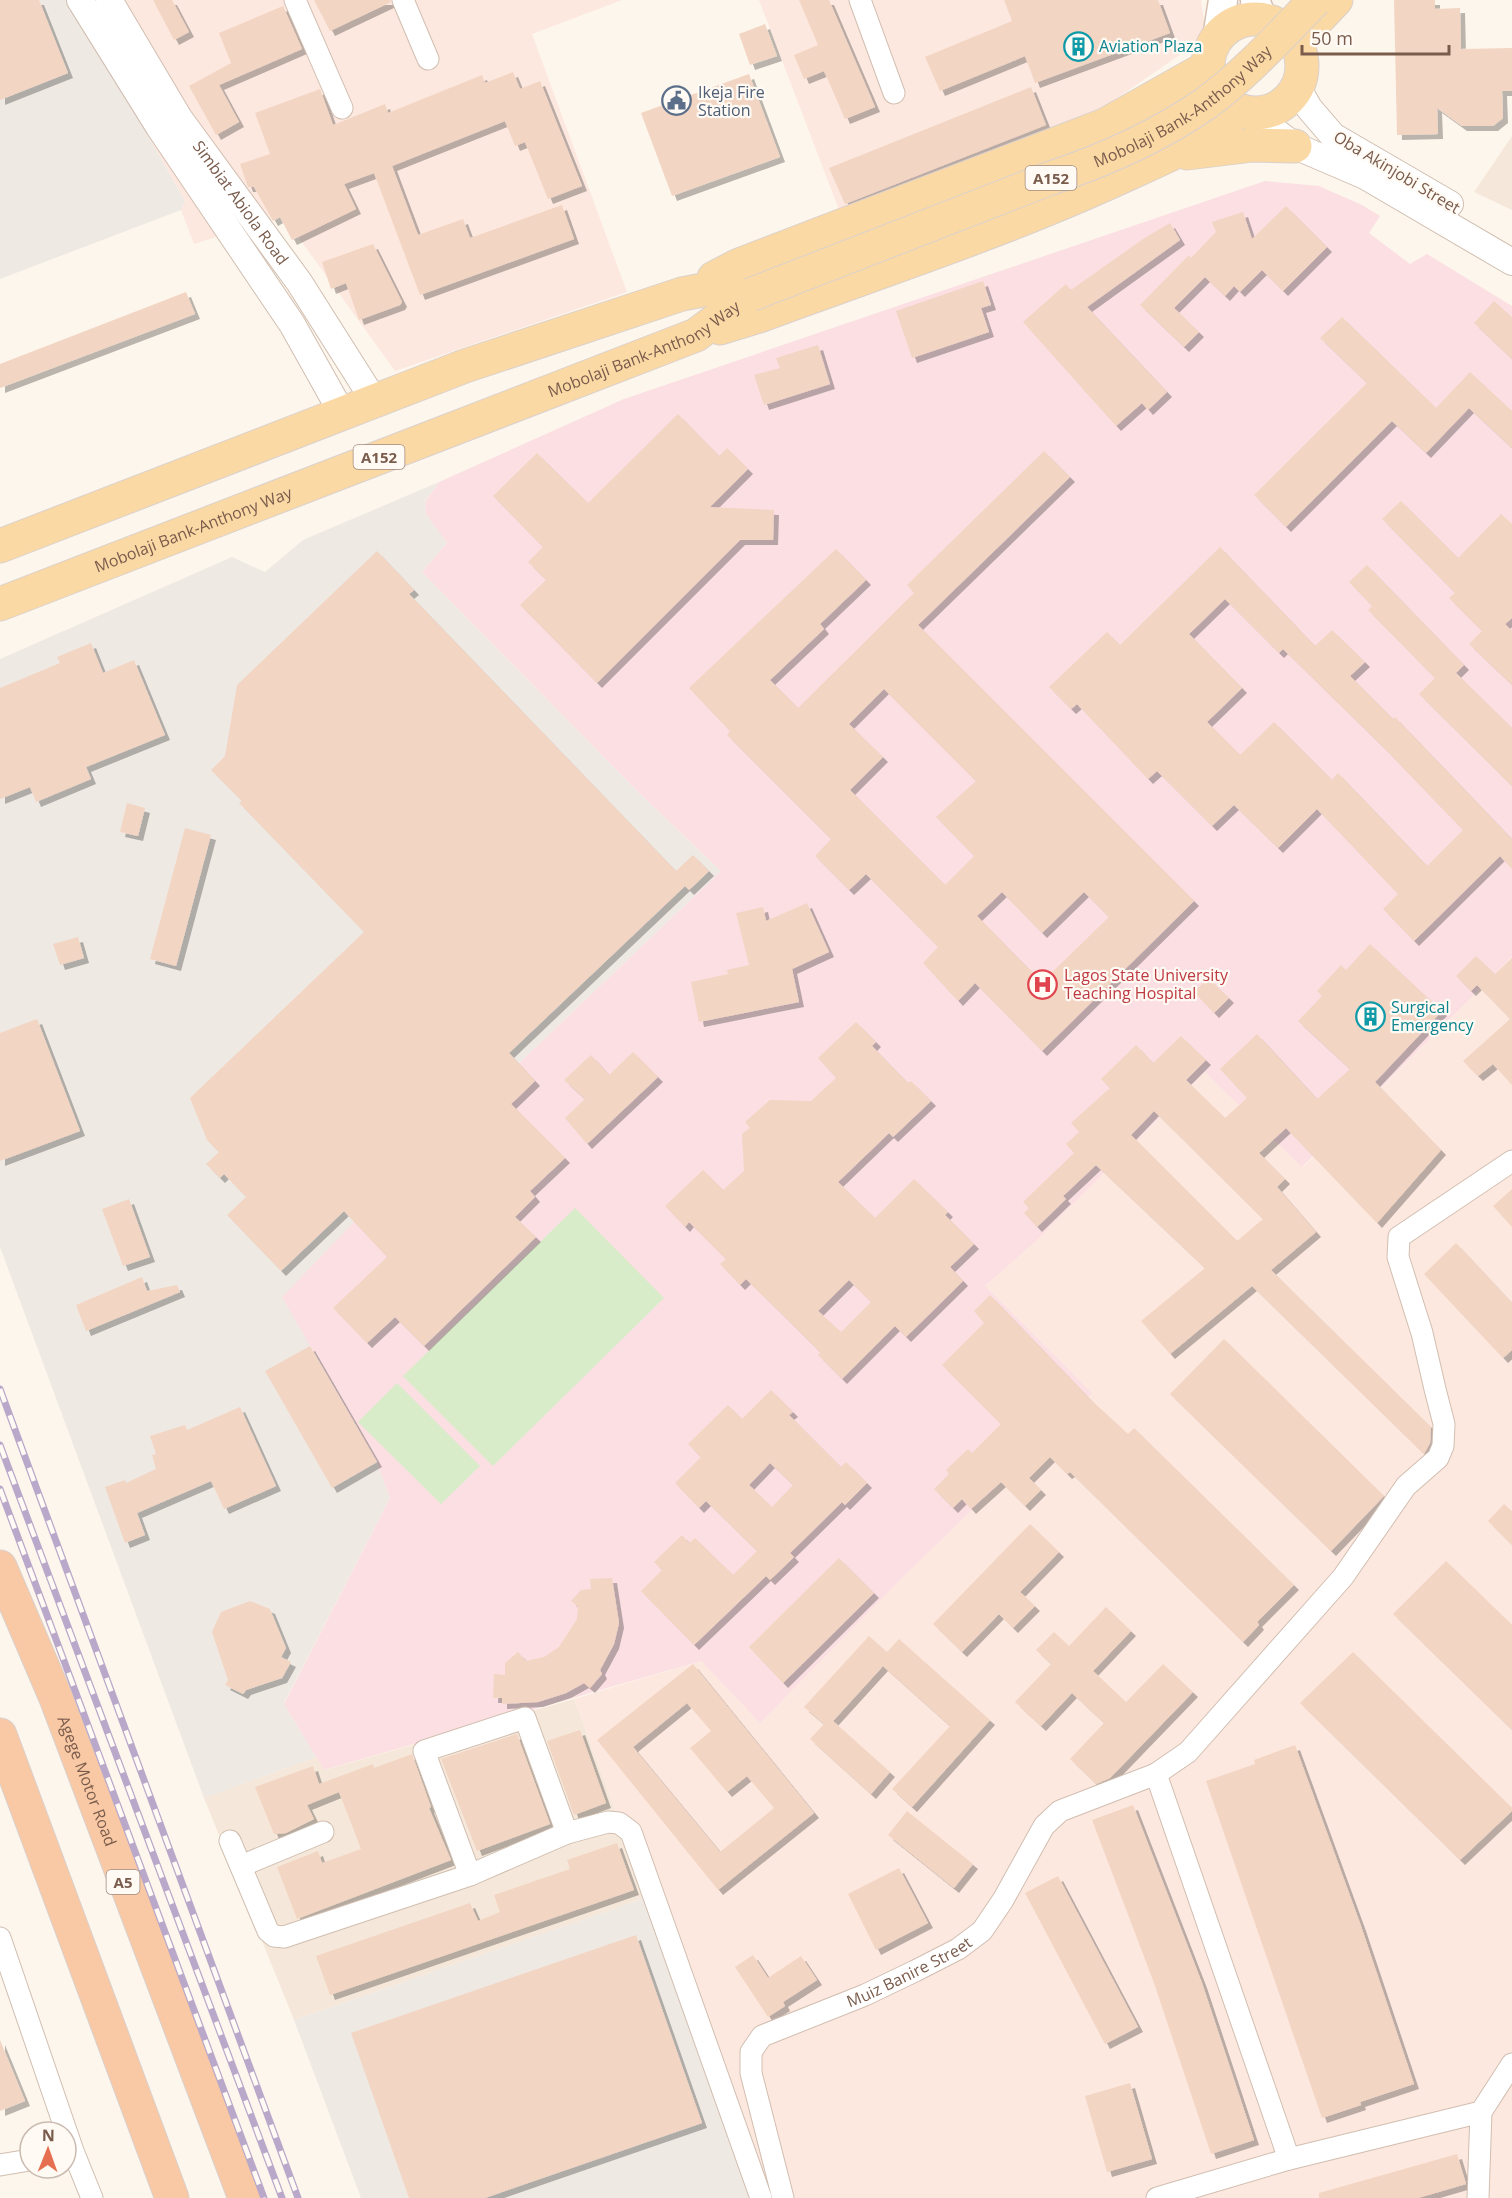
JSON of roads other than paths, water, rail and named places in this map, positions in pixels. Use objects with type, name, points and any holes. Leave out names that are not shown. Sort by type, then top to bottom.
[{"type":"highway","name":"Agege Motor Road","points":[[0,1568],[56,1698],[129,1898],[245,2198]]},
{"type":"highway","points":[[0,1735],[172,2198]]},
{"type":"main road","points":[[682,294],[739,266],[1105,125],[1212,53],[1228,27],[1267,10],[1296,42],[1302,57],[1302,73],[1297,87],[1289,99],[1277,107],[1263,112],[1244,111],[1227,104],[1216,93],[1212,53],[1223,0]]},
{"type":"main road","name":"Mobolaji Bank-Anthony Way","points":[[0,604],[696,335],[747,288],[1104,142],[1180,101],[1242,53],[1294,0]]},
{"type":"main road","name":"Mobolaji Bank-Anthony Way","points":[[0,546],[343,416],[465,366],[682,294],[747,288],[1097,163],[1172,125],[1205,103],[1247,69],[1315,0]]},
{"type":"main road","points":[[1296,42],[1336,0]]},
{"type":"main road","points":[[696,335],[759,316],[1082,196],[1171,156],[1213,133],[1244,111]]},
{"type":"main road","points":[[1060,143],[1076,152],[1087,169],[1090,183],[1082,196]]},
{"type":"main road","points":[[1171,156],[1253,145],[1295,146]]},
{"type":"street","points":[[80,0],[159,128],[292,324],[343,416]]},
{"type":"street","name":"Simbiat Abiola Road","points":[[109,0],[179,118],[299,282],[375,402]]},
{"type":"street","points":[[295,0],[342,108]]},
{"type":"street","points":[[403,0],[428,59]]},
{"type":"street","points":[[860,0],[894,93]]},
{"type":"street","name":"Oba Akinjobi Street","points":[[1297,87],[1309,108],[1333,136],[1512,242]]},
{"type":"street","points":[[1244,111],[1295,146],[1365,176],[1512,262]]},
{"type":"street","name":"Muiz Banire Street","points":[[783,2198],[751,2073],[751,2052],[762,2036],[865,1995],[958,1949],[982,1931],[1004,1900],[1044,1826],[1060,1811],[1156,1773],[1188,1752],[1343,1577],[1406,1486],[1438,1458],[1443,1446],[1444,1424],[1422,1333],[1398,1257],[1399,1238],[1512,1161]]},
{"type":"street","points":[[470,1875],[424,1751],[525,1718],[567,1833]]},
{"type":"street","points":[[1156,1773],[1289,2159]]},
{"type":"street","points":[[230,1841],[268,1932],[274,1936],[284,1937],[470,1875],[567,1833],[608,1822],[619,1823],[631,1832],[761,2198]]},
{"type":"street","points":[[241,1866],[323,1832]]},
{"type":"street","points":[[0,1938],[60,2120]]},
{"type":"street","points":[[1479,2198],[1481,2112],[1512,2064]]},
{"type":"street","points":[[1157,2198],[1289,2159],[1481,2112]]},
{"type":"street","points":[[0,2165],[18,2162]]},
{"type":"street","points":[[78,2169],[92,2198]]},
{"type":"railway","points":[[0,1389],[298,2198]]},
{"type":"railway","points":[[0,1445],[282,2198]]},
{"type":"railway","points":[[0,1489],[264,2198]]},
{"type":"place","name":"Aviation Plaza","points":[[1078,46]]},
{"type":"place","name":"Ikeja Fire Station","points":[[677,101]]},
{"type":"place","name":"Lagos State University Teaching Hospital","points":[[1043,984]]},
{"type":"place","name":"Surgical Emergency","points":[[1370,1016]]}]
